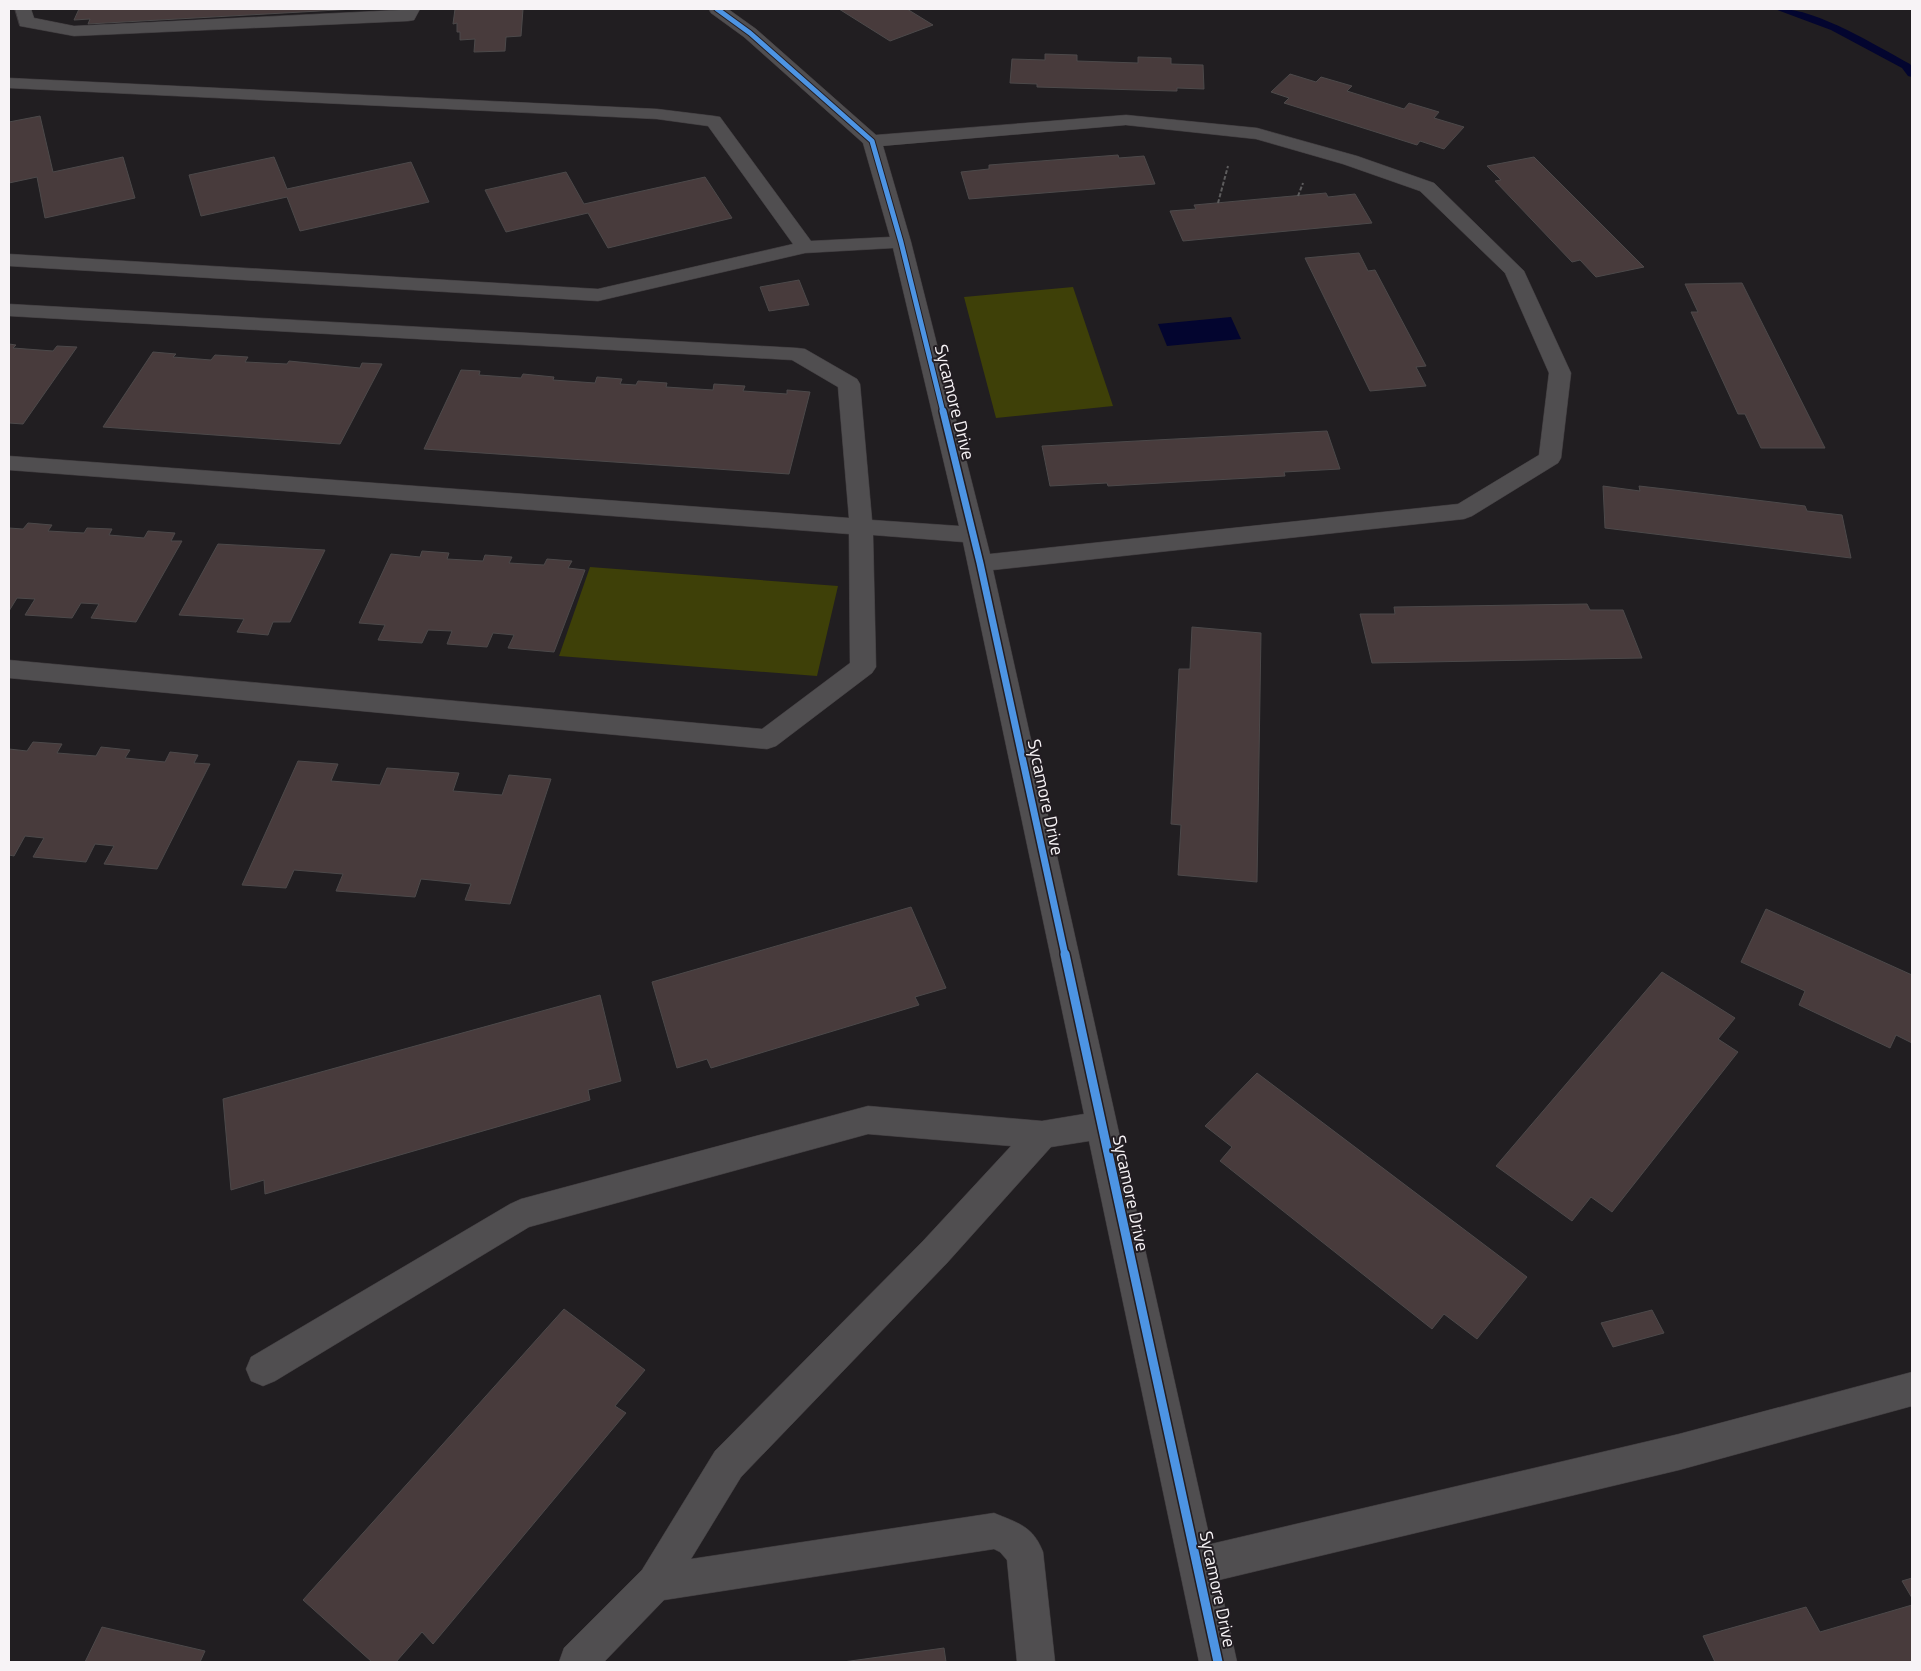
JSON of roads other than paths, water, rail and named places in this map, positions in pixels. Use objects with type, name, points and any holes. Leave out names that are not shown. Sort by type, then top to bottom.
[{"type":"street","points":[[23,9],[26,22],[74,31],[408,16],[412,9]]},
{"type":"street","points":[[717,9],[750,33],[872,141],[1126,120],[1257,134],[1350,160],[1427,187],[1514,271],[1560,373],[1550,458],[1464,511],[980,563]]},
{"type":"street","points":[[9,83],[658,114],[714,120],[805,247]]},
{"type":"street","name":"Sycamore Drive","points":[[872,141],[901,242],[980,563],[1218,1662]]},
{"type":"street","points":[[9,260],[598,295],[805,247],[901,242]]},
{"type":"street","points":[[9,310],[797,354],[849,384],[861,527],[862,667],[767,739],[9,668]]},
{"type":"street","points":[[9,463],[972,535]]},
{"type":"street","points":[[263,1369],[521,1214],[868,1120],[1042,1135],[1101,1125]]},
{"type":"street","points":[[578,1662],[655,1582],[728,1464],[935,1252],[1042,1135]]},
{"type":"street","points":[[1198,1566],[1679,1452],[1912,1389]]},
{"type":"street","points":[[655,1582],[994,1531],[1013,1539],[1025,1552],[1036,1662]]},
{"type":"water","points":[[1231,317],[1241,339],[1167,346],[1158,324]]},
{"type":"waterway","points":[[1780,9],[1835,28],[1906,66],[1912,74]]}]
